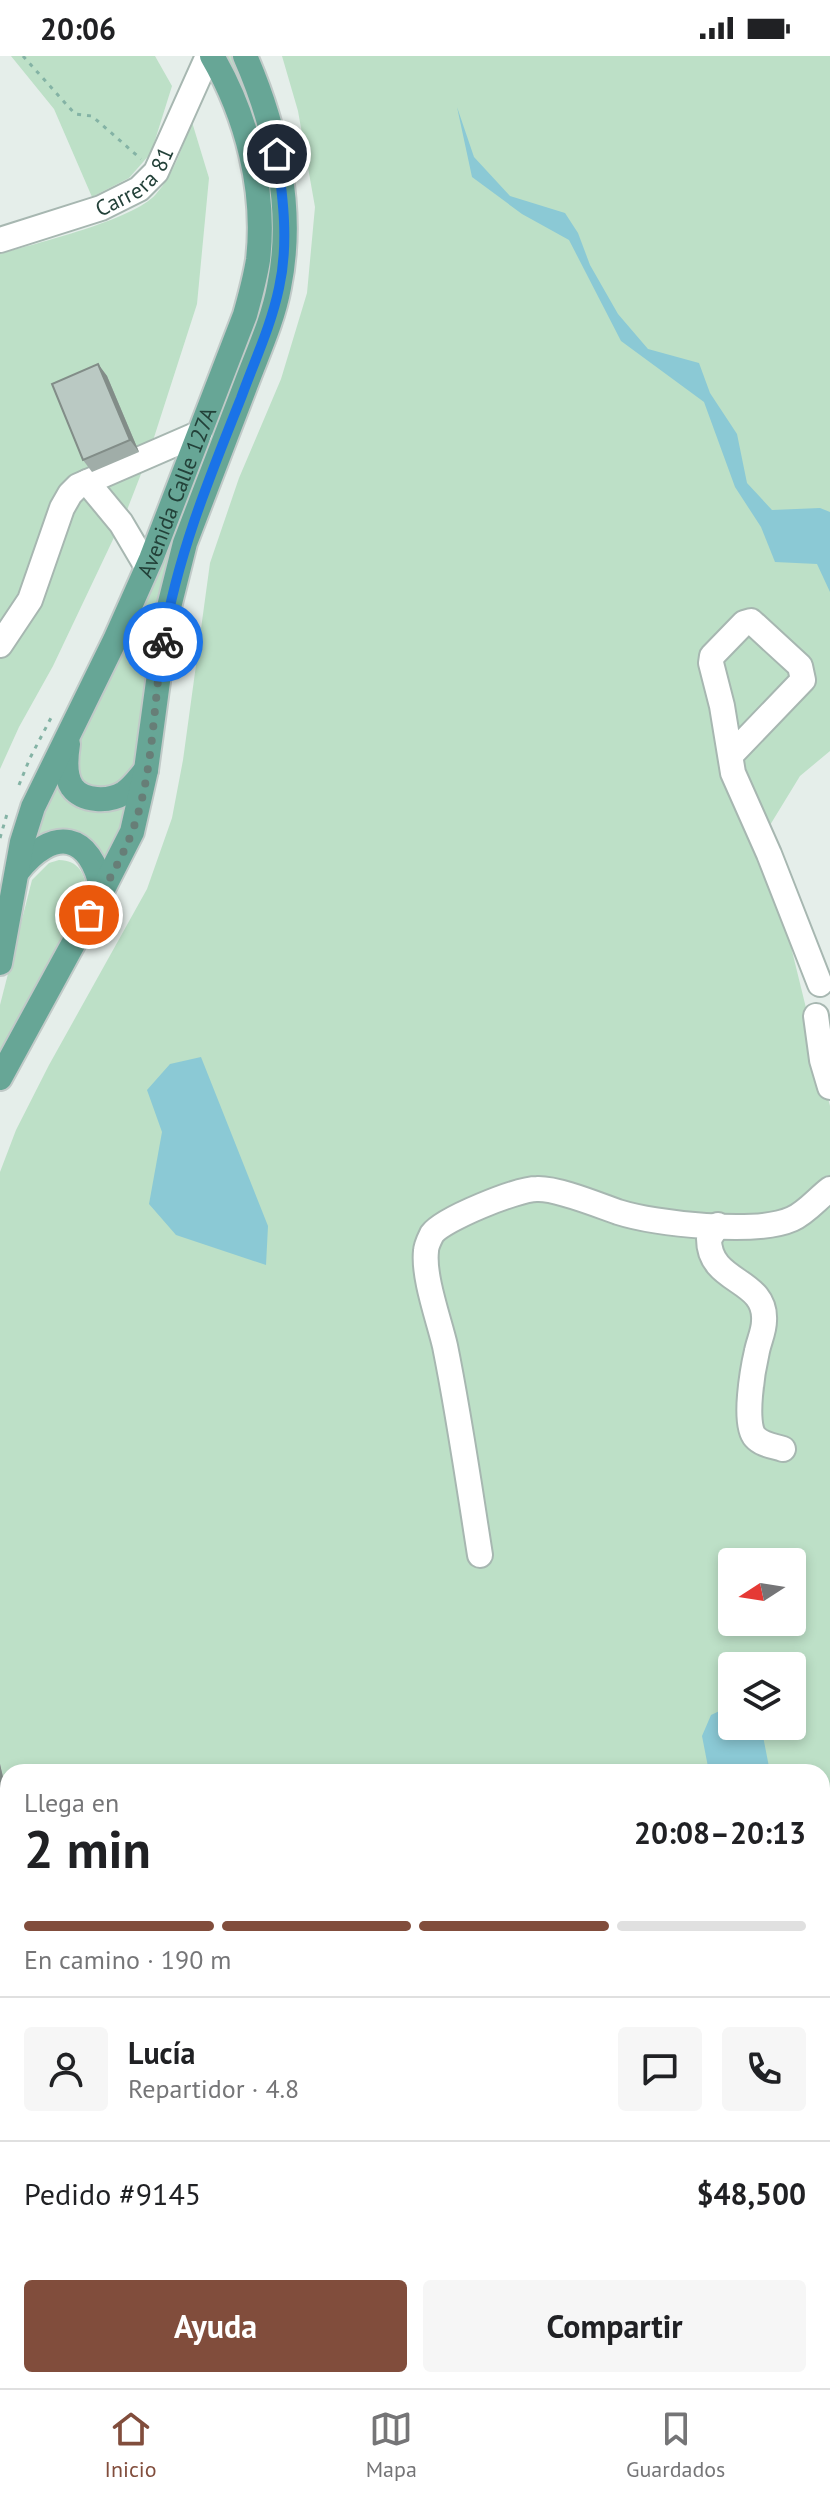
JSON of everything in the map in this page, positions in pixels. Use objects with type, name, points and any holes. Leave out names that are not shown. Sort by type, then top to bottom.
[{"type":"main road","name":"Avenida Calle 127A","points":[[0,963],[22,842],[33,807],[147,567],[245,315],[255,279],[258,256],[257,193],[252,158],[227,81],[210,56]]},
{"type":"main road","name":"Avenida Calle 127A","points":[[0,1078],[132,832],[146,770],[160,661],[176,574],[185,543],[265,336],[279,287],[284,254],[284,220],[277,154],[270,120],[245,56]]},
{"type":"main road","points":[[71,730],[66,770],[71,786],[81,794],[98,800],[114,797],[131,787],[146,770]]},
{"type":"main road","points":[[17,872],[40,847],[51,843],[73,843],[88,853],[95,864],[102,891]]},
{"type":"street","name":"Carrera 81","points":[[0,240],[101,208],[139,189],[156,172],[210,56]]},
{"type":"street","points":[[0,645],[30,600],[62,508],[70,494],[78,486],[200,433]]},
{"type":"street","points":[[87,482],[121,523],[147,567]]},
{"type":"street","points":[[731,755],[803,680],[800,666],[749,621],[712,656],[711,663],[733,773],[825,985],[813,987],[809,999],[810,1011],[823,1018],[822,1060],[830,1087]]},
{"type":"street","points":[[480,1555],[445,1346],[429,1279],[426,1250],[433,1232],[469,1211],[537,1189],[576,1197],[623,1214],[673,1224],[745,1227],[795,1218],[830,1189]]},
{"type":"street","points":[[718,1225],[709,1239],[713,1261],[721,1271],[755,1293],[762,1303],[764,1321],[750,1402],[751,1428],[754,1436],[764,1443],[783,1449]]},
{"type":"path","points":[[23,56],[75,114],[92,116],[156,172]]},
{"type":"green space","points":[[11,56],[155,56],[172,86],[151,153],[129,178],[92,197],[54,109]]},
{"type":"green space","points":[[226,56],[234,56],[258,115],[270,171],[274,227],[270,283],[254,337],[168,563],[136,765],[127,777],[115,785],[94,788],[83,781],[75,769],[76,742],[164,561],[250,337],[264,282],[264,171],[253,117]]},
{"type":"green space","points":[[282,56],[830,56],[830,751],[800,776],[767,830],[783,914],[830,1106],[830,1764],[0,1764],[0,1172],[16,1130],[49,1065],[147,889],[172,818],[210,563],[239,478],[281,379],[307,293],[315,207],[298,111]]},
{"type":"green space","points":[[192,122],[209,178],[197,304],[148,456],[127,510],[0,769],[0,254],[83,230],[144,204],[168,178]]},
{"type":"green space","points":[[59,775],[64,786],[132,799],[105,867],[33,841]]},
{"type":"green space","points":[[59,860],[77,866],[85,882],[86,895],[0,1053],[0,1005],[32,880],[49,863]]},
{"type":"water","points":[[457,107],[474,157],[510,196],[565,213],[618,314],[648,349],[699,363],[710,393],[737,434],[747,483],[772,510],[820,508],[830,512],[830,592],[817,564],[775,562],[761,527],[735,487],[704,402],[621,341],[569,240],[522,214],[472,177]]},
{"type":"water","points":[[201,1057],[268,1226],[266,1265],[176,1235],[149,1204],[162,1132],[147,1090],[170,1064]]},
{"type":"water","points":[[718,1712],[718,1740],[764,1740],[768,1764],[707,1764],[702,1736],[711,1715]]},
{"type":"building","points":[[98,364],[130,440],[83,460],[52,384]]},
{"type":"way so far","points":[[89,915],[132,832],[146,770],[163,642]]},
{"type":"route","points":[[163,642],[185,543],[265,336],[279,287],[284,254],[284,220],[277,154]]}]
